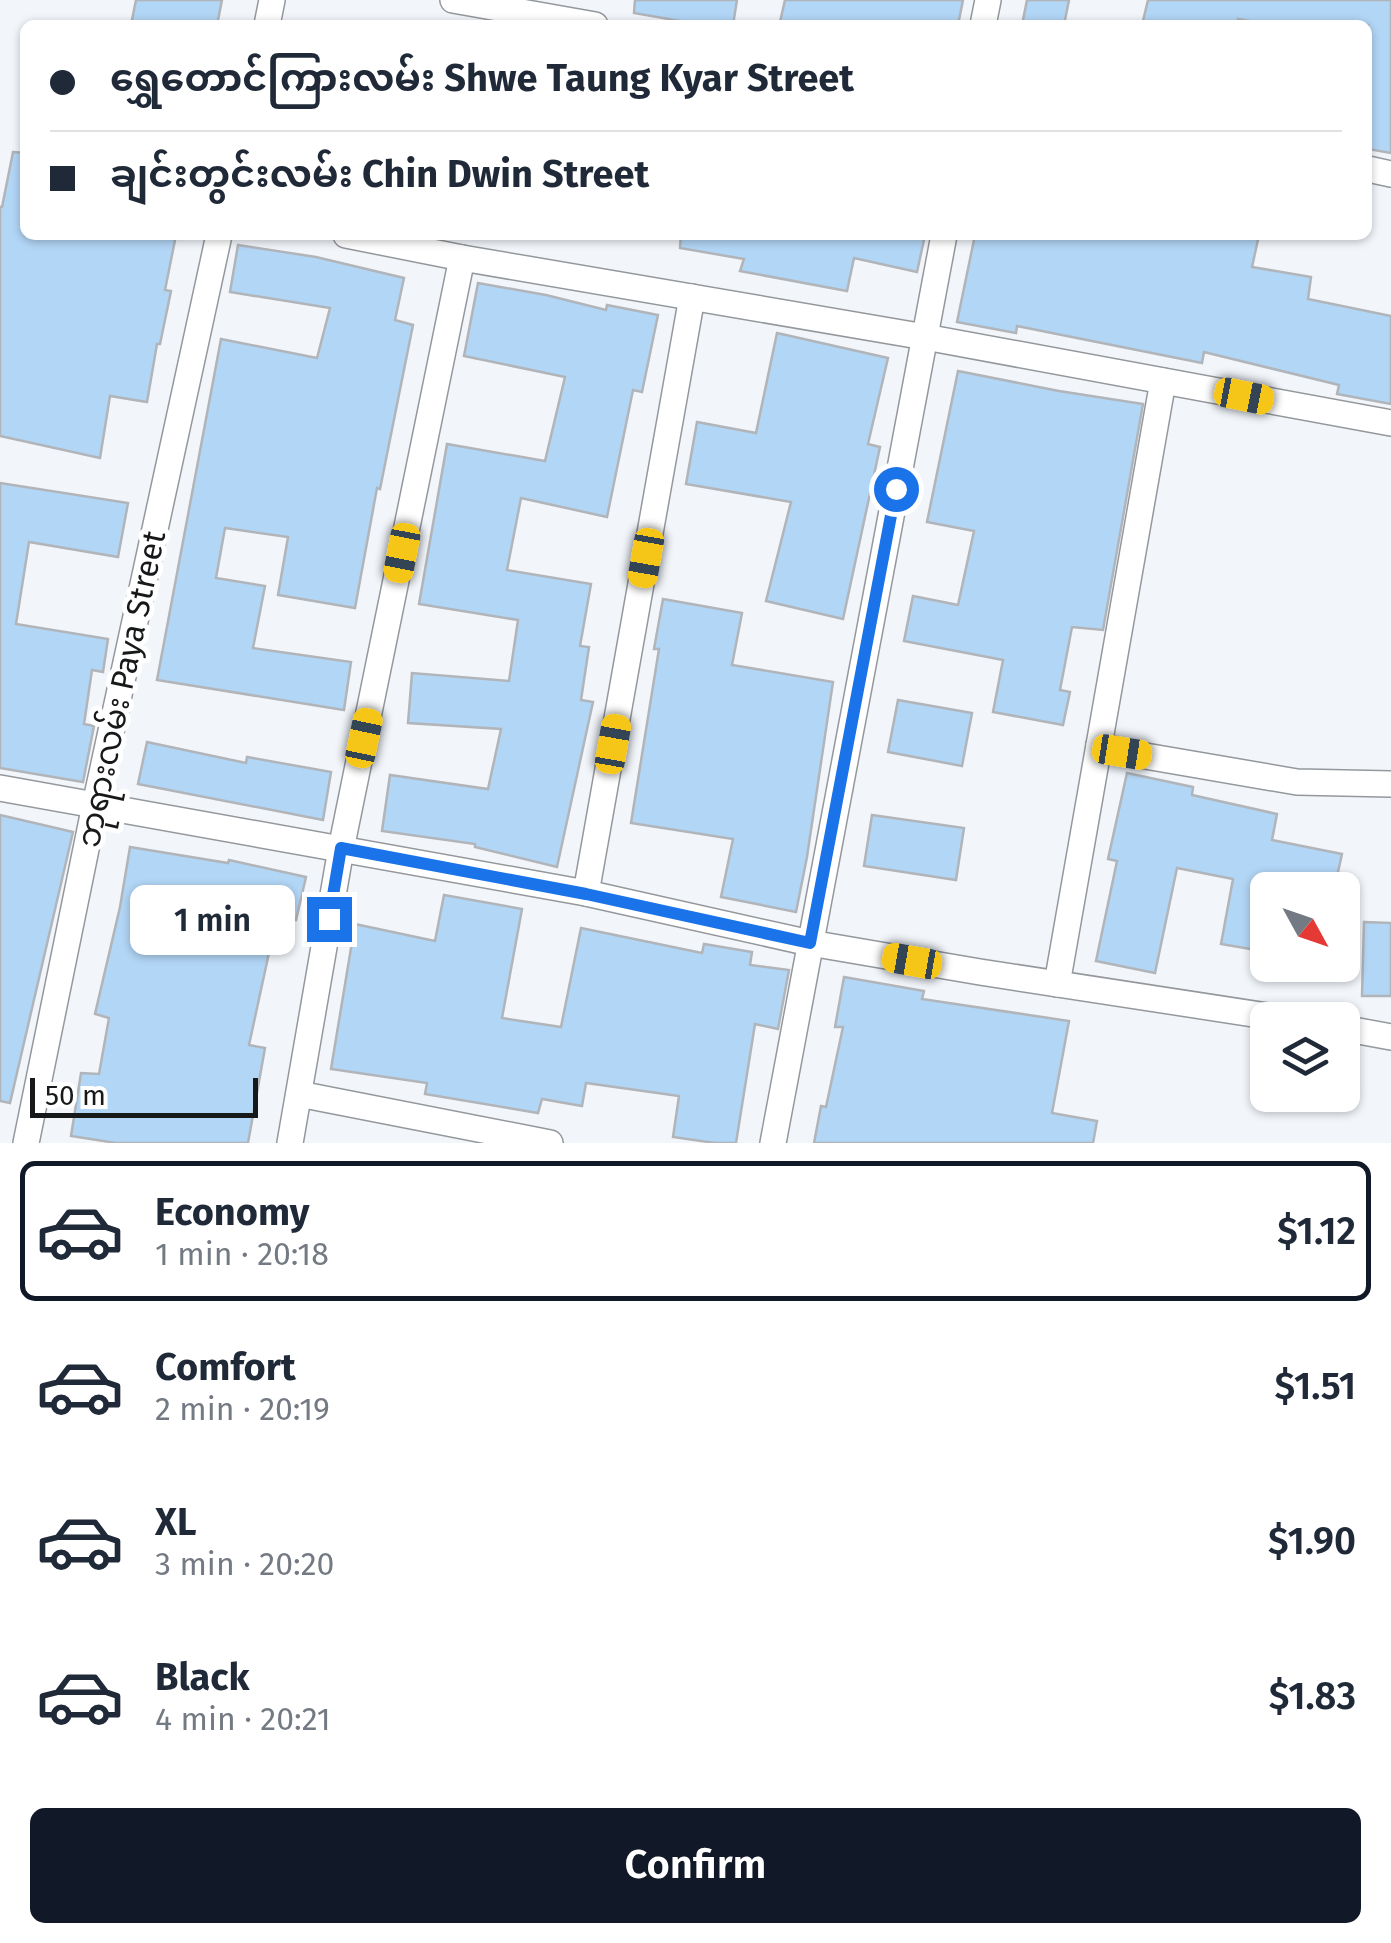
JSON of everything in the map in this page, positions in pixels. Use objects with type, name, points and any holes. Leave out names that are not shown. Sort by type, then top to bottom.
[{"type":"street","points":[[453,0],[567,20]]},
{"type":"street","name":"ဘုရားလမ်း Paya Street","points":[[26,1143],[218,240]]},
{"type":"street","points":[[371,240],[1391,424]]},
{"type":"street","points":[[773,1143],[943,240]]},
{"type":"street","points":[[290,1143],[341,848],[462,258]]},
{"type":"street","points":[[586,894],[692,298]]},
{"type":"street","points":[[1057,984],[1163,381]]},
{"type":"street","points":[[1099,745],[1298,782],[1391,784]]},
{"type":"street","points":[[0,788],[586,894],[810,943],[1250,1013]]},
{"type":"street","points":[[1360,1031],[1391,1037]]},
{"type":"street","points":[[299,1094],[550,1143]]},
{"type":"building","points":[[136,0],[222,0],[218,20],[132,20]]},
{"type":"building","points":[[635,0],[737,0],[734,20],[674,20],[634,13]]},
{"type":"building","points":[[785,0],[963,0],[959,20],[780,20]]},
{"type":"building","points":[[1027,0],[1069,0],[1065,20],[1023,20]]},
{"type":"building","points":[[1148,0],[1391,0],[1391,153],[1372,150],[1372,20],[1143,20]]},
{"type":"building","points":[[13,152],[20,153],[20,240],[175,240],[165,290],[171,291],[147,402],[110,396],[100,458],[0,436],[2,207]]},
{"type":"building","points":[[681,240],[924,240],[917,272],[854,258],[847,291],[740,271],[744,259],[680,248]]},
{"type":"building","points":[[974,240],[1258,240],[1252,267],[1311,277],[1308,299],[1391,316],[1391,404],[1337,394],[1339,385],[1204,352],[1202,363],[1017,326],[1016,333],[957,322]]},
{"type":"building","points":[[238,245],[316,257],[404,278],[395,320],[413,325],[355,608],[278,595],[288,537],[225,528],[216,578],[265,586],[253,648],[351,662],[344,710],[157,680],[221,339],[317,358],[330,308],[230,292]]},
{"type":"building","points":[[478,283],[606,310],[607,305],[658,315],[642,392],[633,390],[607,517],[521,498],[507,570],[591,584],[580,646],[589,647],[581,700],[593,702],[557,867],[475,844],[382,831],[390,775],[488,789],[501,729],[408,723],[412,673],[509,681],[518,620],[419,604],[447,444],[545,461],[565,377],[464,356]]},
{"type":"building","points":[[777,333],[888,358],[868,444],[880,447],[843,619],[766,601],[791,502],[686,484],[697,422],[756,433]]},
{"type":"building","points":[[958,371],[1143,404],[1103,630],[1072,627],[1060,690],[1070,692],[1063,725],[993,712],[1003,660],[904,641],[913,596],[958,605],[974,531],[927,522]]},
{"type":"building","points":[[0,483],[128,503],[118,557],[29,542],[16,624],[108,639],[103,672],[92,670],[84,724],[94,726],[83,782],[0,768]]},
{"type":"building","points":[[663,599],[742,613],[732,665],[833,682],[796,912],[721,897],[733,839],[631,823],[659,649],[654,649]]},
{"type":"building","points":[[898,700],[972,713],[962,766],[888,752]]},
{"type":"building","points":[[147,742],[246,763],[247,757],[331,772],[323,820],[138,784]]},
{"type":"building","points":[[1127,773],[1193,787],[1192,795],[1277,814],[1272,840],[1342,854],[1338,872],[1250,872],[1250,949],[1221,944],[1233,879],[1177,868],[1155,973],[1096,961],[1117,861],[1108,859]]},
{"type":"building","points":[[0,815],[73,832],[10,1103],[0,1101]]},
{"type":"building","points":[[872,815],[964,828],[956,880],[864,866]]},
{"type":"building","points":[[130,847],[228,863],[229,860],[306,877],[296,920],[277,916],[249,1045],[265,1048],[248,1143],[116,1143],[71,1136],[81,1073],[99,1074],[109,1018],[95,1014]]},
{"type":"building","points":[[444,895],[522,909],[502,1018],[561,1027],[581,928],[702,953],[704,944],[752,952],[750,965],[789,970],[778,1029],[755,1024],[736,1143],[673,1137],[679,1096],[586,1083],[582,1106],[542,1099],[538,1113],[425,1094],[427,1083],[331,1069],[355,924],[435,941]]},
{"type":"building","points":[[1364,922],[1391,923],[1391,996],[1362,996]]},
{"type":"building","points":[[844,977],[924,991],[922,999],[1069,1021],[1052,1113],[1097,1121],[1093,1143],[814,1143],[843,1027],[835,1027]]},
{"type":"route","points":[[329,919],[341,848],[586,894],[810,943],[896,489]]}]
